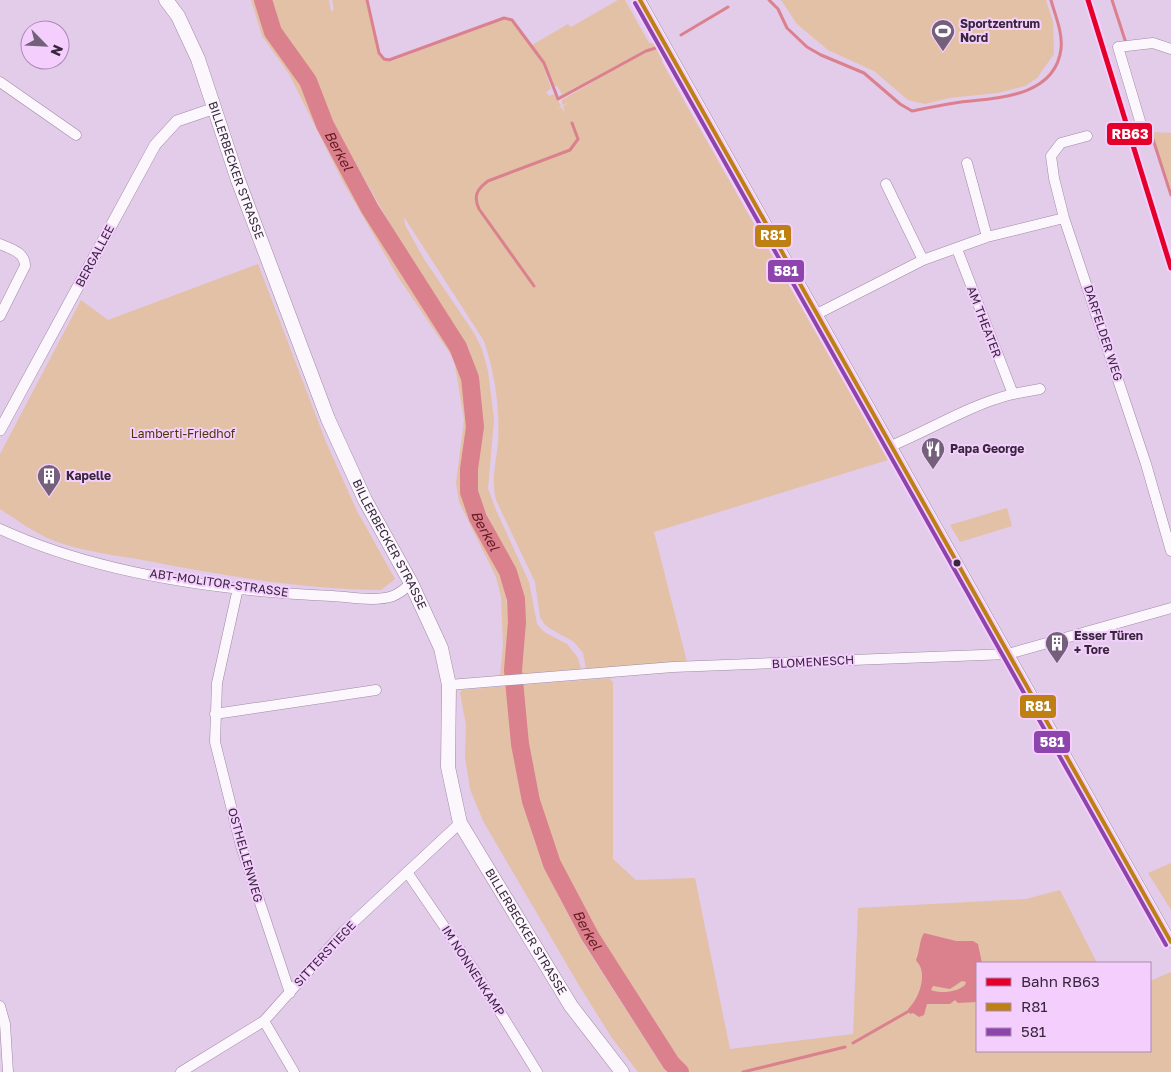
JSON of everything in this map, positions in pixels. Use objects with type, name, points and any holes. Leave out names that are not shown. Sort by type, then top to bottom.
[{"type":"main road","name":"BILLERBECKER STRASSE","points":[[166,0],[182,25],[198,59],[254,224],[328,419],[365,500],[412,583],[441,648],[449,685],[447,757],[460,823],[571,1006],[622,1072]]},
{"type":"street","points":[[640,0],[1171,942]]},
{"type":"street","points":[[1143,131],[1118,47],[1153,43],[1171,49]]},
{"type":"street","points":[[1,85],[76,135]]},
{"type":"street","name":"BERGALLEE","points":[[0,430],[155,145],[177,121],[215,108]]},
{"type":"street","name":"DARFELDER WEG","points":[[1087,136],[1061,144],[1052,156],[1054,178],[1064,218],[1146,464],[1171,551]]},
{"type":"street","points":[[967,163],[987,237]]},
{"type":"street","points":[[886,184],[923,260]]},
{"type":"street","points":[[817,314],[923,260],[987,237],[1064,218]]},
{"type":"street","points":[[0,244],[20,254],[25,260],[25,266],[0,316]]},
{"type":"street","name":"AM THEATER","points":[[957,249],[1013,394]]},
{"type":"street","points":[[891,446],[994,398],[1040,389]]},
{"type":"street","name":"ABT-MOLITOR-STRASSE","points":[[0,529],[34,544],[67,555],[156,575],[238,588],[382,598],[402,591],[412,583]]},
{"type":"street","name":"OSTHELLENWEG","points":[[238,588],[217,683],[215,742],[238,837],[290,993]]},
{"type":"street","name":"BLOMENESCH","points":[[449,685],[673,667],[1008,654],[1171,608]]},
{"type":"street","points":[[215,714],[376,690]]},
{"type":"street","name":"SITTERSTIEGE","points":[[181,1072],[264,1021],[344,931],[460,823]]},
{"type":"street","name":"IM NONNENKAMP","points":[[408,872],[474,970],[537,1072]]},
{"type":"street","points":[[0,1006],[5,1024],[8,1072]]},
{"type":"street","points":[[264,1021],[294,1072]]},
{"type":"green space","points":[[251,0],[256,0],[268,35],[294,71],[323,134],[403,276],[446,339],[458,362],[469,419],[462,484],[464,500],[505,588],[509,623],[508,675],[500,676],[503,645],[501,597],[496,577],[459,502],[456,483],[464,420],[455,365],[451,355],[398,277],[343,182],[289,74],[262,36]]},
{"type":"green space","points":[[268,0],[329,0],[331,11],[334,10],[332,0],[366,0],[378,54],[382,59],[389,62],[505,19],[510,20],[543,64],[551,89],[546,92],[549,96],[554,94],[561,106],[556,109],[561,107],[565,113],[563,106],[568,103],[562,105],[562,100],[603,76],[561,97],[559,96],[562,94],[557,86],[554,87],[545,62],[532,45],[568,24],[571,27],[618,0],[625,0],[649,43],[657,44],[659,47],[654,48],[660,48],[663,54],[662,62],[888,460],[654,532],[687,662],[586,669],[583,653],[574,642],[545,625],[540,617],[535,582],[496,500],[494,478],[498,442],[497,403],[494,378],[484,341],[404,217],[405,225],[424,259],[474,333],[482,349],[488,371],[494,419],[488,489],[529,582],[537,624],[544,632],[567,644],[578,658],[581,669],[520,674],[522,600],[511,565],[479,498],[476,483],[482,419],[476,372],[468,347],[414,267],[328,114],[312,75],[279,29]],"holes":[[[654,48],[616,69],[617,66],[645,50]]]},
{"type":"green space","name":"Sportzentrum Nord","points":[[781,0],[1046,0],[1053,22],[1054,54],[1037,78],[1025,86],[998,93],[949,98],[925,104],[908,100],[874,71],[828,50],[797,24]]},
{"type":"green space","points":[[1152,132],[1171,133],[1171,189]]},
{"type":"green space","name":"Lamberti-Friedhof","points":[[258,264],[326,442],[357,511],[395,579],[381,590],[351,589],[264,581],[206,572],[75,548],[38,533],[0,509],[0,454],[81,300],[108,320]]},
{"type":"green space","points":[[1007,508],[1012,526],[960,542],[950,525]]},
{"type":"green space","points":[[609,678],[613,682],[613,859],[636,880],[695,878],[730,1049],[853,1034],[858,908],[1026,899],[1060,890],[1096,962],[976,962],[976,1052],[1151,1052],[1151,981],[1171,972],[1171,1072],[688,1072],[676,1059],[591,924],[577,900],[551,840],[537,800],[526,751],[521,685]]},
{"type":"green space","points":[[508,686],[510,734],[520,789],[535,842],[559,897],[585,946],[666,1072],[638,1072],[612,1038],[483,821],[470,789],[465,757],[466,725],[460,693],[462,690]]},
{"type":"green space","points":[[1171,863],[1171,910],[1148,873]]},
{"type":"shaded area","points":[[924,933],[956,941],[973,941],[978,944],[982,962],[976,962],[976,1002],[958,1003],[955,1000],[950,1004],[927,1004],[924,1015],[919,1017],[913,1013],[910,1014],[908,1009],[918,995],[922,977],[922,971],[916,960]],"holes":[[[962,981],[966,982],[965,985],[949,992],[931,990],[933,986],[950,989]]]},
{"type":"waterway","name":"Berkel","points":[[263,0],[273,32],[308,81],[325,125],[370,209],[458,347],[470,378],[475,427],[469,469],[469,492],[478,518],[508,572],[516,599],[517,622],[513,670],[520,744],[531,801],[552,864],[590,936],[671,1063],[680,1072]]},
{"type":"waterway","points":[[367,0],[379,53],[384,59],[389,60],[504,18],[512,20],[544,63],[558,99],[646,51],[659,47]]},
{"type":"waterway","points":[[769,0],[778,9],[787,28],[807,47],[864,73],[900,104],[912,111],[1007,96],[1036,86],[1048,77],[1056,65],[1061,49],[1060,30],[1051,0]]},
{"type":"waterway","points":[[1112,0],[1125,40]]},
{"type":"waterway","points":[[681,35],[728,7]]},
{"type":"waterway","points":[[534,286],[479,209],[476,197],[481,187],[488,181],[570,150],[578,139],[572,123]]},
{"type":"waterway","points":[[1150,130],[1171,195]]},
{"type":"waterway","points":[[853,1043],[909,1011]]},
{"type":"waterway","points":[[743,1072],[845,1047]]},
{"type":"rail line","name":"RB63","points":[[1088,0],[1171,268]]},
{"type":"transit line","name":"R81","points":[[640,0],[1171,942]]},
{"type":"transit line","name":"581","points":[[635,3],[1166,945]]},
{"type":"place","name":"Sportzentrum Nord","points":[[943,52]]},
{"type":"place","name":"Papa George","points":[[933,470]]},
{"type":"place","name":"Kapelle","points":[[49,497]]},
{"type":"place","name":"Esser Türen + Tore","points":[[1057,664]]}]
